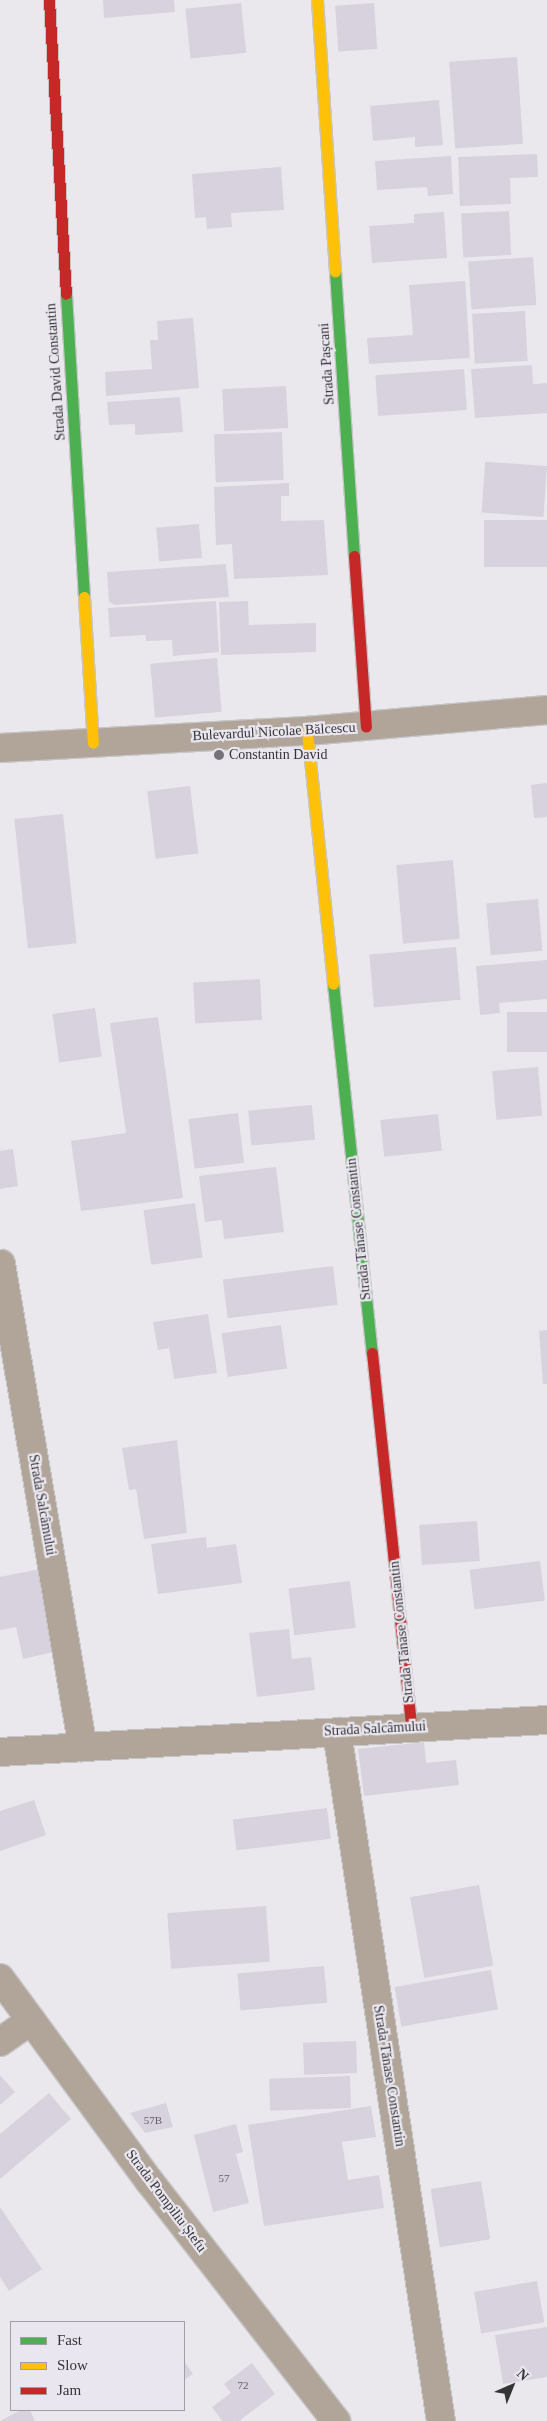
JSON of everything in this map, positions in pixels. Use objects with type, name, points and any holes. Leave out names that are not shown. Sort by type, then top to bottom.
[{"type":"street","name":"Strada David Constantin","points":[[49,0],[93,742]]},
{"type":"street","name":"Strada Pașcani","points":[[317,0],[366,726]]},
{"type":"street","name":"Bulevardul Nicolae Bălcescu","points":[[0,748],[307,731],[547,710]]},
{"type":"street","name":"Strada Tănase Constantin","points":[[307,731],[411,1727]]},
{"type":"street","name":"Strada Salcâmului","points":[[1,1264],[83,1747]]},
{"type":"street","name":"Strada Salcâmului","points":[[0,1752],[547,1720]]},
{"type":"street","name":"Strada Tănase Constantin","points":[[337,1732],[441,2421]]},
{"type":"street","name":"Strada Pompiliu Ștefu","points":[[0,1978],[336,2421]]},
{"type":"street","points":[[0,2042],[31,2020]]},
{"type":"building","points":[[103,0],[174,0],[175,12],[104,18]]},
{"type":"building","points":[[241,3],[246,53],[191,59],[185,9]]},
{"type":"building","points":[[374,3],[377,49],[338,52],[335,6]]},
{"type":"building","points":[[517,57],[523,144],[455,149],[449,62]]},
{"type":"building","points":[[439,100],[443,145],[415,147],[415,137],[373,141],[370,106]]},
{"type":"building","points":[[537,154],[538,177],[510,178],[511,204],[460,206],[458,157]]},
{"type":"building","points":[[451,156],[453,194],[428,196],[427,187],[377,190],[375,161]]},
{"type":"building","points":[[281,167],[284,210],[231,213],[232,227],[207,229],[206,217],[195,218],[192,174]]},
{"type":"building","points":[[509,211],[511,255],[463,257],[461,214]]},
{"type":"building","points":[[444,212],[447,258],[372,263],[369,226],[414,223],[414,214]]},
{"type":"building","points":[[533,257],[536,305],[472,309],[468,262]]},
{"type":"building","points":[[465,281],[470,358],[369,364],[367,338],[413,335],[409,285]]},
{"type":"building","points":[[525,311],[528,361],[475,364],[472,314]]},
{"type":"building","points":[[193,318],[199,388],[106,396],[105,372],[152,369],[150,340],[158,340],[157,321]]},
{"type":"building","points":[[532,365],[533,384],[547,383],[547,413],[475,418],[471,369]]},
{"type":"building","points":[[464,369],[467,410],[378,416],[375,375]]},
{"type":"building","points":[[286,386],[288,428],[224,431],[222,389]]},
{"type":"building","points":[[180,397],[183,432],[135,435],[135,424],[109,425],[107,402]]},
{"type":"building","points":[[282,432],[284,480],[216,482],[214,434]]},
{"type":"building","points":[[485,462],[547,466],[543,517],[482,513]]},
{"type":"building","points":[[289,483],[289,496],[281,496],[281,521],[324,520],[328,575],[234,579],[232,544],[216,545],[214,487]]},
{"type":"building","points":[[484,520],[547,520],[547,567],[484,567]]},
{"type":"building","points":[[199,524],[202,558],[159,562],[156,528]]},
{"type":"building","points":[[226,564],[229,597],[115,605],[109,602],[107,572]]},
{"type":"building","points":[[216,601],[219,652],[173,656],[172,640],[146,641],[146,635],[110,637],[108,608]]},
{"type":"building","points":[[248,601],[249,625],[316,623],[316,652],[221,655],[219,602]]},
{"type":"building","points":[[217,658],[222,712],[155,718],[150,664]]},
{"type":"building","points":[[547,783],[547,817],[534,818],[531,785]]},
{"type":"building","points":[[190,786],[198,853],[156,859],[147,791]]},
{"type":"building","points":[[63,814],[77,943],[28,948],[14,819]]},
{"type":"building","points":[[453,860],[460,939],[403,944],[396,865]]},
{"type":"building","points":[[538,899],[543,951],[491,955],[486,904]]},
{"type":"building","points":[[456,947],[461,1000],[374,1007],[369,955]]},
{"type":"building","points":[[547,960],[547,999],[499,1003],[500,1013],[480,1015],[476,966]]},
{"type":"building","points":[[260,979],[262,1020],[195,1023],[193,983]]},
{"type":"building","points":[[95,1008],[102,1057],[59,1063],[52,1014]]},
{"type":"building","points":[[507,1012],[547,1012],[547,1052],[507,1052]]},
{"type":"building","points":[[158,1017],[183,1198],[81,1211],[71,1141],[126,1133],[110,1023]]},
{"type":"building","points":[[538,1067],[542,1116],[496,1120],[492,1071]]},
{"type":"building","points":[[312,1105],[315,1140],[251,1145],[248,1111]]},
{"type":"building","points":[[238,1113],[244,1163],[194,1169],[188,1119]]},
{"type":"building","points":[[438,1114],[442,1151],[384,1157],[380,1120]]},
{"type":"building","points":[[13,1149],[18,1186],[0,1189],[0,1151]]},
{"type":"building","points":[[276,1167],[284,1232],[224,1239],[222,1220],[205,1222],[199,1176]]},
{"type":"building","points":[[195,1203],[203,1257],[151,1265],[144,1210]]},
{"type":"building","points":[[333,1266],[338,1305],[228,1318],[223,1280]]},
{"type":"building","points":[[208,1314],[217,1373],[174,1379],[169,1348],[158,1350],[153,1322]]},
{"type":"building","points":[[281,1325],[287,1369],[228,1377],[222,1333]]},
{"type":"building","points":[[547,1330],[547,1384],[543,1384],[539,1331]]},
{"type":"building","points":[[177,1440],[187,1533],[144,1539],[136,1489],[129,1490],[122,1448]]},
{"type":"building","points":[[477,1521],[480,1561],[422,1565],[419,1525]]},
{"type":"building","points":[[206,1537],[207,1548],[236,1544],[242,1583],[158,1594],[151,1544]]},
{"type":"building","points":[[540,1561],[545,1601],[474,1609],[470,1570]]},
{"type":"building","points":[[45,1568],[62,1650],[23,1659],[16,1627],[0,1630],[0,1577]]},
{"type":"building","points":[[350,1581],[356,1628],[294,1635],[288,1589]]},
{"type":"building","points":[[289,1629],[292,1659],[311,1657],[315,1690],[257,1697],[249,1633]]},
{"type":"building","points":[[424,1742],[426,1763],[456,1760],[459,1785],[364,1796],[358,1749]]},
{"type":"building","points":[[34,1800],[46,1835],[0,1851],[0,1811]]},
{"type":"building","points":[[327,1808],[331,1839],[236,1850],[233,1820]]},
{"type":"building","points":[[479,1885],[493,1966],[424,1978],[410,1897]]},
{"type":"building","points":[[266,1906],[270,1962],[171,1969],[167,1913]]},
{"type":"building","points":[[324,1966],[327,2003],[241,2010],[237,1974]]},
{"type":"building","points":[[491,1970],[498,2009],[401,2026],[394,1987]]},
{"type":"building","points":[[356,2041],[357,2073],[304,2075],[303,2043]]},
{"type":"building","points":[[0,2075],[15,2092],[0,2105]]},
{"type":"building","points":[[350,2076],[351,2108],[270,2111],[269,2079]]},
{"type":"building","points":[[49,2093],[71,2119],[0,2179],[0,2134]]},
{"type":"building","points":[[166,2103],[173,2127],[145,2133],[130,2113]]},
{"type":"building","points":[[371,2106],[376,2137],[342,2142],[348,2180],[379,2175],[384,2208],[264,2226],[248,2125]]},
{"type":"building","points":[[236,2124],[243,2152],[236,2154],[249,2203],[213,2212],[194,2135]]},
{"type":"building","points":[[481,2181],[490,2239],[440,2247],[431,2189]]},
{"type":"building","points":[[0,2207],[42,2269],[9,2291],[0,2277]]},
{"type":"building","points":[[537,2281],[544,2322],[481,2333],[474,2292]]},
{"type":"building","points":[[547,2327],[547,2377],[503,2384],[495,2335]]},
{"type":"building","points":[[185,2362],[193,2374],[185,2379]]},
{"type":"building","points":[[252,2363],[275,2394],[239,2421],[222,2421],[212,2407],[231,2393],[224,2384]]},
{"type":"building","points":[[19,2411],[30,2411],[35,2421],[0,2421]]},
{"type":"traffic: fast","points":[[335,271],[354,556]]},
{"type":"traffic: fast","points":[[66,294],[84,597]]},
{"type":"traffic: fast","points":[[333,984],[372,1353]]},
{"type":"traffic: slow","points":[[317,0],[335,271]]},
{"type":"traffic: slow","points":[[84,597],[93,743]]},
{"type":"traffic: slow","points":[[307,731],[333,984]]},
{"type":"traffic: jam","points":[[49,0],[66,294]]},
{"type":"traffic: jam","points":[[354,556],[366,727]]},
{"type":"traffic: jam","points":[[372,1353],[411,1727]]},
{"type":"place","name":"Constantin David","points":[[219,755]]}]
